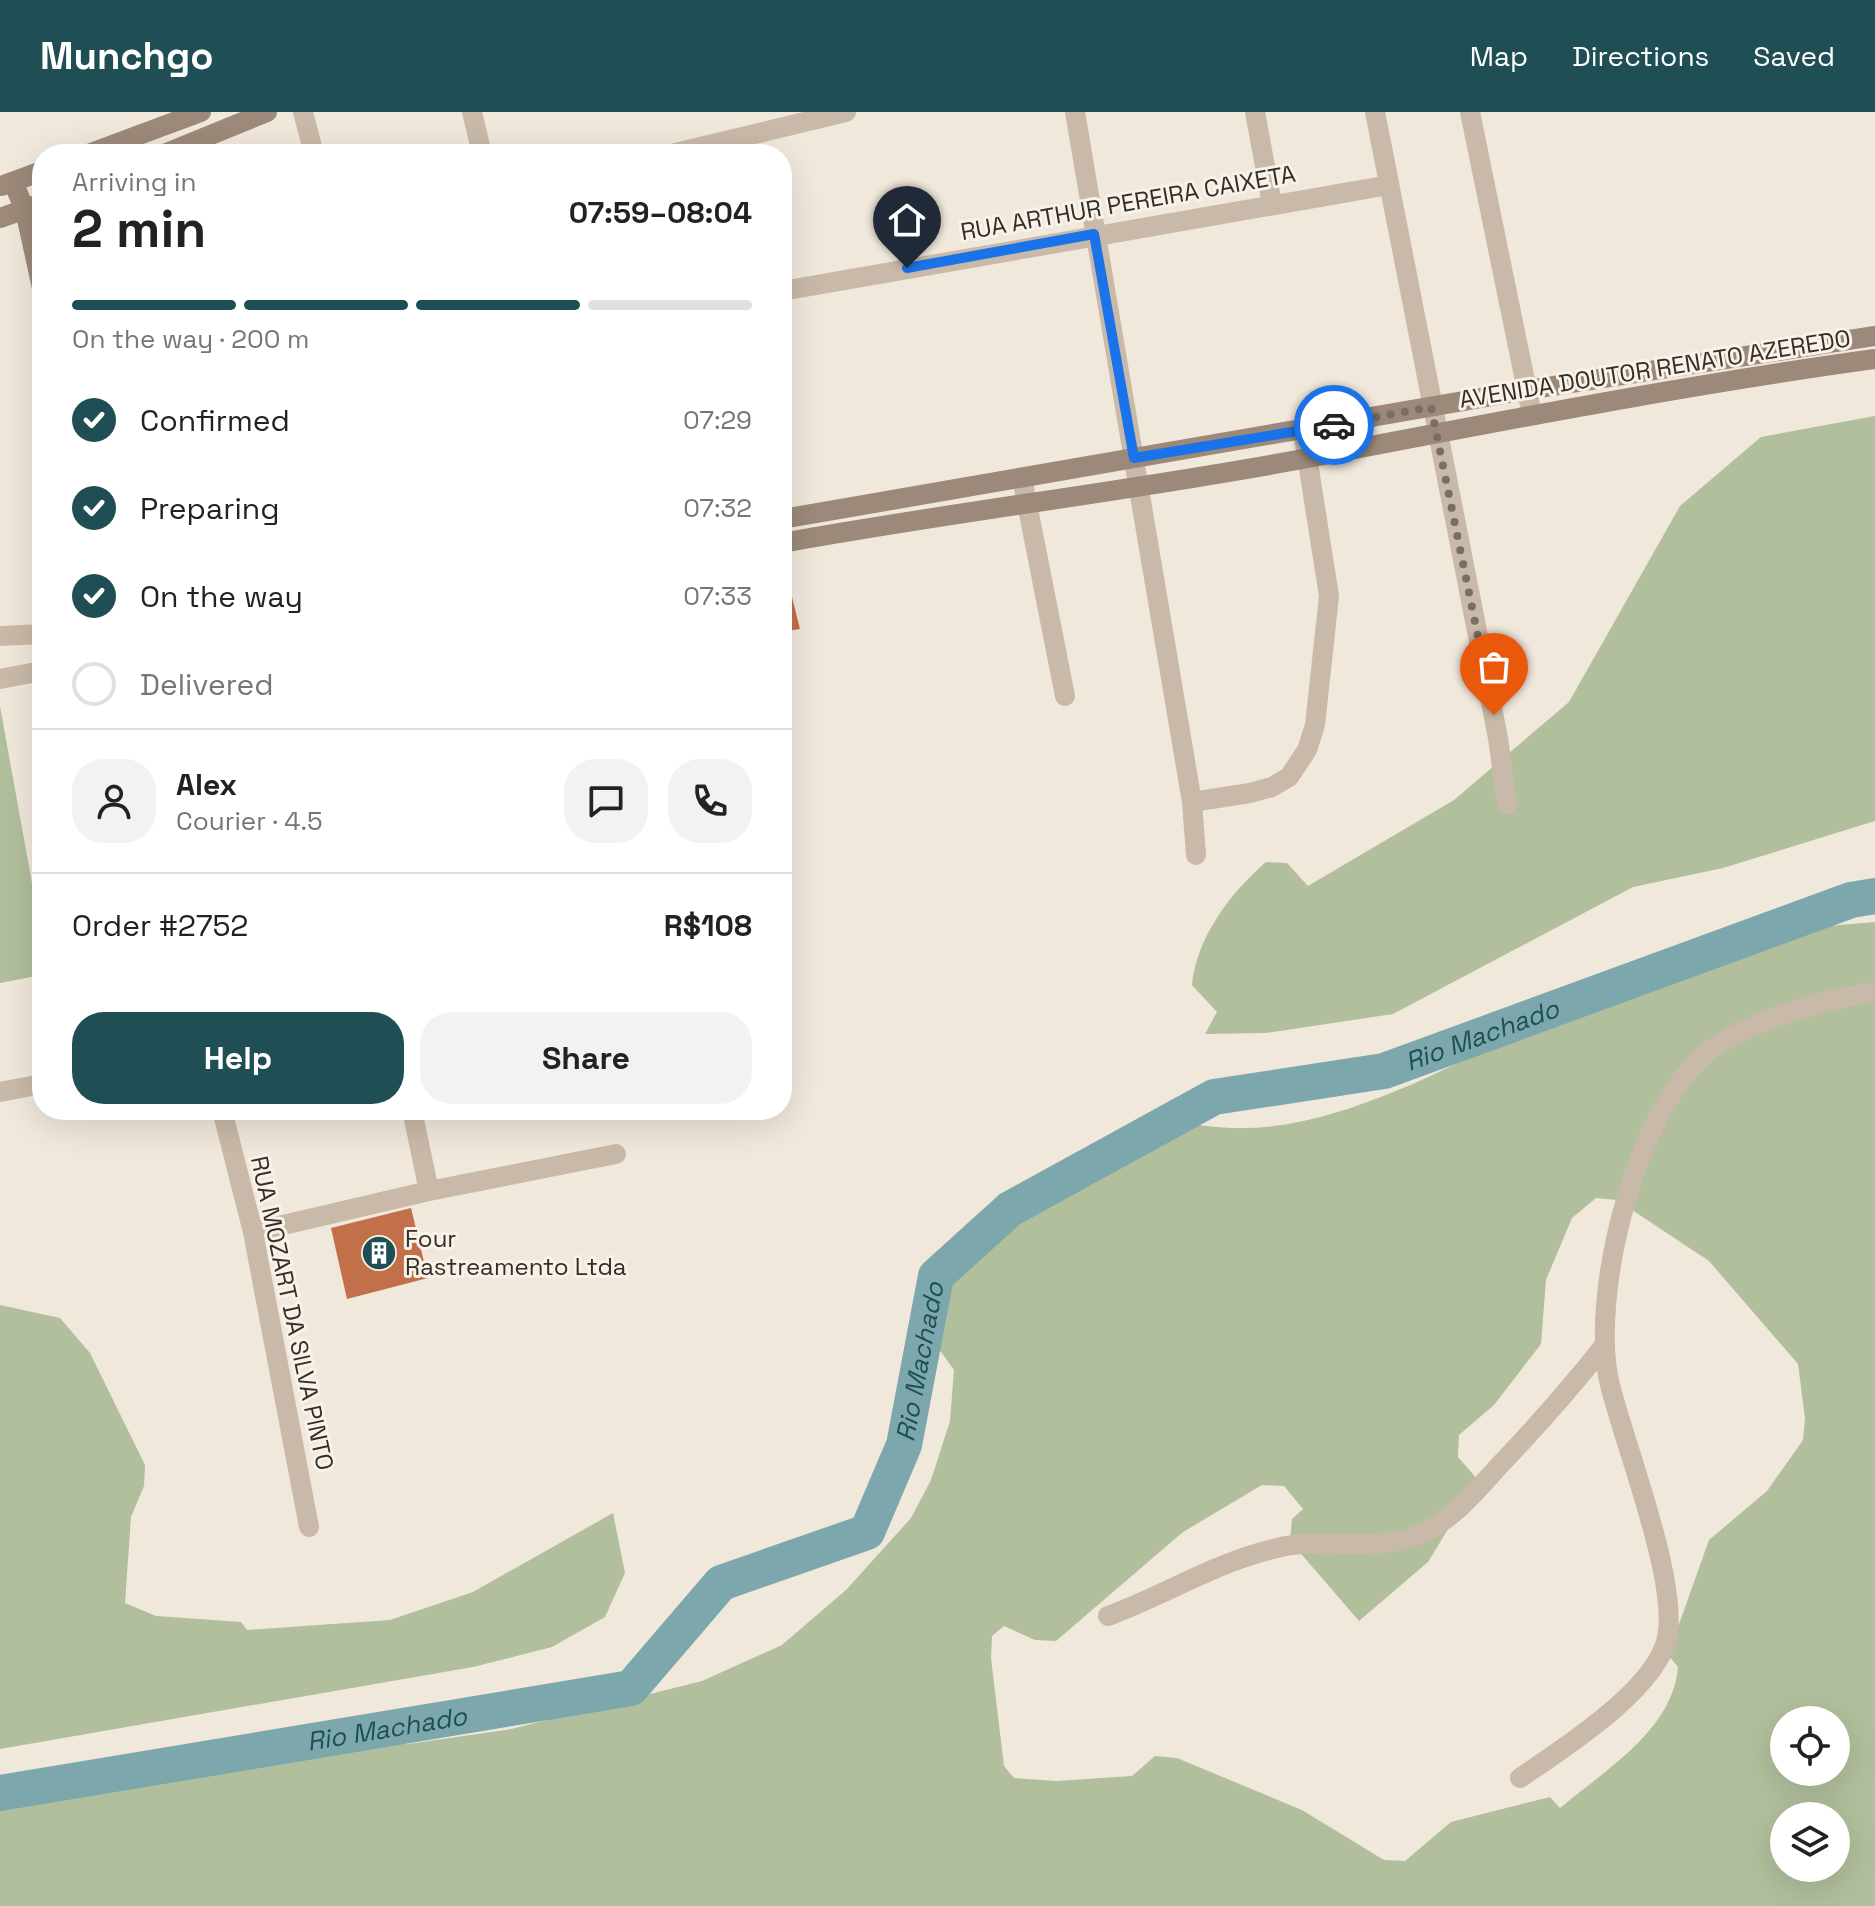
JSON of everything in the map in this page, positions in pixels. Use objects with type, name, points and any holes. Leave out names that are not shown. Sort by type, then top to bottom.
[{"type":"street","points":[[115,144],[201,112]]},
{"type":"street","points":[[189,144],[267,112]]},
{"type":"street","points":[[303,112],[311,144]]},
{"type":"street","points":[[472,112],[480,144]]},
{"type":"street","points":[[713,144],[846,112]]},
{"type":"street","points":[[1075,112],[1192,802],[1196,855]]},
{"type":"street","points":[[1255,112],[1272,204]]},
{"type":"street","points":[[1375,112],[1435,431],[1498,738],[1507,804]]},
{"type":"street","points":[[1470,112],[1532,415]]},
{"type":"street","points":[[32,175],[6,184],[32,206]]},
{"type":"street","name":"RUA ARTHUR PEREIRA CAIXETA","points":[[792,289],[1094,234],[1389,185]]},
{"type":"street","points":[[0,218],[32,207]]},
{"type":"street","name":"AVENIDA DOUTOR RENATO AZEREDO","points":[[792,537],[1027,505],[1307,458],[1435,431],[1618,403],[1812,357],[1875,336]]},
{"type":"street","name":"AVENIDA DOUTOR RENATO AZEREDO","points":[[792,517],[1527,390],[1812,357],[1875,359]]},
{"type":"street","points":[[1614,378],[1618,403]]},
{"type":"street","points":[[1192,802],[1272,787],[1289,777],[1307,750],[1315,725],[1329,618],[1324,554],[1303,431]]},
{"type":"street","points":[[1213,444],[1216,473]]},
{"type":"street","points":[[1059,472],[1063,498]]},
{"type":"street","points":[[1022,478],[1065,696]]},
{"type":"street","points":[[969,486],[974,512]]},
{"type":"street","points":[[914,495],[918,521]]},
{"type":"street","points":[[853,506],[857,529]]},
{"type":"street","points":[[0,636],[32,634]]},
{"type":"street","points":[[0,679],[32,673]]},
{"type":"street","points":[[1520,1778],[1611,1712],[1648,1673],[1667,1638],[1669,1615],[1658,1555],[1603,1347],[1604,1306],[1622,1217],[1654,1124],[1677,1084],[1719,1043],[1779,1016],[1875,992]]},
{"type":"street","points":[[0,1092],[32,1086]]},
{"type":"street","name":"RUA MOZART DA SILVA PINTO","points":[[225,1120],[253,1232],[309,1527]]},
{"type":"street","points":[[414,1120],[429,1191]]},
{"type":"street","points":[[253,1232],[429,1191],[616,1154]]},
{"type":"street","points":[[1108,1616],[1157,1598],[1220,1565],[1279,1547],[1312,1543],[1371,1545],[1423,1533],[1467,1500],[1558,1405],[1603,1347]]},
{"type":"green space","points":[[1875,416],[1875,821],[1723,868],[1633,887],[1393,1014],[1266,1033],[1205,1034],[1217,1012],[1192,985],[1200,950],[1228,902],[1266,862],[1287,863],[1308,886],[1454,800],[1569,702],[1680,506],[1761,437]]},
{"type":"green space","points":[[0,706],[32,884],[32,977],[0,983]]},
{"type":"green space","points":[[1875,922],[1875,1906],[0,1906],[0,1804],[173,1761],[265,1745],[408,1744],[511,1729],[702,1681],[782,1645],[846,1590],[911,1518],[931,1480],[950,1421],[954,1370],[916,1317],[922,1292],[1045,1186],[1128,1157],[1169,1122],[1248,1128],[1297,1122],[1348,1109],[1453,1066],[1604,988],[1677,956],[1733,940],[1789,930]],"holes":[[[1596,1198],[1617,1200],[1709,1261],[1798,1364],[1805,1418],[1803,1440],[1767,1491],[1709,1540],[1668,1655],[1678,1667],[1673,1690],[1664,1710],[1634,1747],[1560,1808],[1550,1797],[1451,1822],[1405,1861],[1384,1860],[1302,1810],[1177,1758],[1155,1756],[1132,1776],[1057,1781],[1014,1778],[1004,1766],[991,1658],[992,1636],[1004,1626],[1035,1640],[1056,1641],[1183,1532],[1262,1485],[1284,1486],[1303,1509],[1292,1519],[1290,1541],[1359,1621],[1428,1562],[1478,1480],[1458,1457],[1459,1435],[1494,1405],[1541,1344],[1546,1280],[1572,1218]]]},
{"type":"green space","points":[[0,1305],[60,1318],[90,1353],[145,1465],[144,1486],[131,1517],[125,1603],[156,1616],[241,1622],[247,1630],[390,1620],[473,1592],[613,1513],[625,1573],[605,1617],[552,1647],[473,1667],[0,1749]]},
{"type":"building","points":[[792,597],[800,629],[792,630]]},
{"type":"building","name":"Four Rastreamento Ltda","points":[[411,1208],[428,1278],[347,1299],[331,1228]]},
{"type":"waterway","name":"Rio Machado","points":[[0,1793],[631,1688],[721,1583],[867,1532],[904,1445],[936,1276],[1010,1209],[1214,1097],[1384,1071],[1851,900],[1875,896]]},
{"type":"way so far","points":[[1334,425],[1431,407],[1494,715]]},
{"type":"place","name":"Four Rastreamento Ltda","points":[[379,1253]]},
{"type":"route","points":[[907,268],[1094,234],[1134,458],[1334,425]]}]
